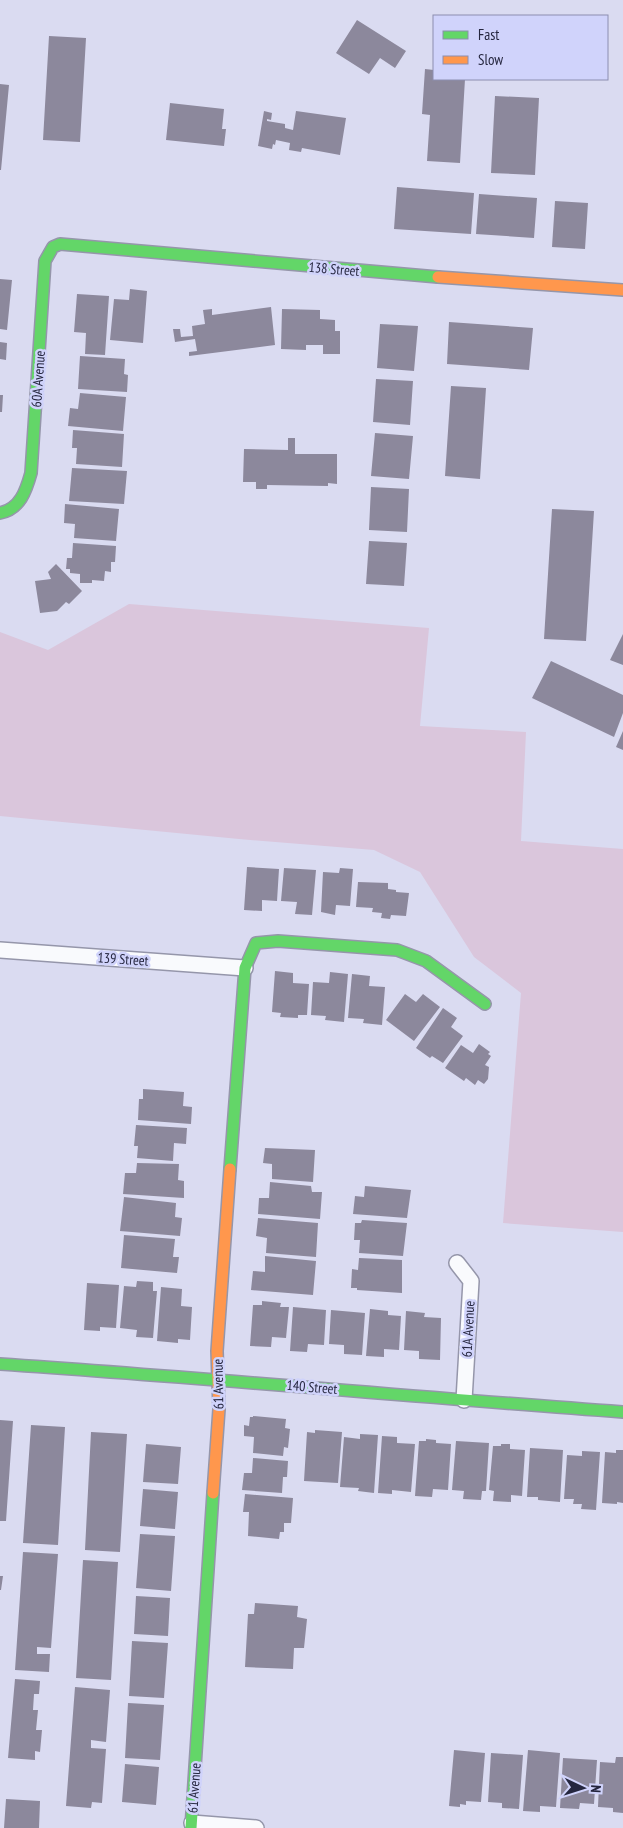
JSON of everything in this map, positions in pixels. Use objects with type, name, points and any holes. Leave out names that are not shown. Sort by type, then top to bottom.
[{"type":"street","name":"138 Street","points":[[49,253],[53,247],[60,244],[376,273],[623,290]]},
{"type":"street","name":"60A Avenue","points":[[0,513],[6,513],[18,504],[26,492],[31,474],[45,261],[49,253]]},
{"type":"street","name":"61 Avenue","points":[[191,1826],[219,1409],[217,1351],[246,968],[256,943],[278,941],[398,950],[426,961],[485,1004]]},
{"type":"street","name":"139 Street","points":[[0,950],[246,968]]},
{"type":"street","name":"61A Avenue","points":[[457,1263],[471,1281],[464,1400]]},
{"type":"street","name":"140 Street","points":[[0,1364],[218,1379],[623,1412]]},
{"type":"street","points":[[191,1826],[256,1828]]},
{"type":"shaded area","points":[[129,604],[429,628],[420,726],[526,732],[521,841],[623,849],[623,1232],[503,1223],[521,993],[474,957],[420,872],[374,850],[0,816],[0,632],[48,650]]},
{"type":"building","points":[[357,20],[406,51],[395,68],[380,58],[369,74],[336,53]]},
{"type":"building","points":[[49,36],[86,38],[80,142],[43,140]]},
{"type":"building","points":[[425,69],[433,70],[433,80],[465,80],[460,163],[427,161],[430,115],[422,114]]},
{"type":"building","points":[[0,84],[9,85],[1,170],[0,170]]},
{"type":"building","points":[[495,96],[539,98],[535,175],[491,173]]},
{"type":"building","points":[[170,103],[224,109],[222,129],[226,129],[224,146],[166,140]]},
{"type":"building","points":[[264,111],[272,113],[271,120],[267,119],[267,121],[285,124],[285,128],[293,130],[296,111],[346,118],[340,155],[302,148],[301,152],[289,150],[290,143],[276,140],[272,149],[258,146]]},
{"type":"building","points":[[397,187],[474,193],[471,234],[394,229]]},
{"type":"building","points":[[479,194],[537,198],[534,238],[476,234]]},
{"type":"building","points":[[555,201],[588,203],[585,249],[552,247]]},
{"type":"building","points":[[0,279],[12,280],[7,330],[0,329]]},
{"type":"building","points":[[130,289],[147,291],[143,343],[110,340],[114,299],[129,300]]},
{"type":"building","points":[[77,294],[109,296],[105,355],[85,354],[86,333],[74,332]]},
{"type":"building","points":[[271,307],[275,345],[189,356],[189,352],[197,351],[195,339],[175,342],[173,329],[180,329],[181,337],[193,336],[192,326],[205,324],[203,310],[212,309],[212,315]]},
{"type":"building","points":[[282,309],[320,310],[320,319],[335,320],[335,331],[340,331],[340,354],[323,354],[323,345],[306,345],[306,350],[281,349]]},
{"type":"building","points":[[449,322],[533,328],[529,370],[447,364]]},
{"type":"building","points":[[380,324],[418,326],[414,371],[377,368]]},
{"type":"building","points":[[0,342],[7,343],[6,360],[0,359]]},
{"type":"building","points":[[80,356],[125,359],[124,374],[128,375],[127,392],[78,389]]},
{"type":"building","points":[[376,379],[413,381],[410,425],[373,422]]},
{"type":"building","points":[[451,386],[486,388],[480,479],[445,476]]},
{"type":"building","points":[[80,393],[126,397],[123,431],[68,426],[70,408],[78,409]]},
{"type":"building","points":[[0,395],[3,395],[2,412],[0,412]]},
{"type":"building","points":[[73,430],[124,434],[122,467],[76,464],[77,448],[72,448]]},
{"type":"building","points":[[375,433],[413,436],[409,479],[371,476]]},
{"type":"building","points":[[288,438],[295,438],[295,454],[337,454],[337,484],[328,483],[328,486],[267,485],[267,489],[256,489],[256,482],[243,482],[244,449],[288,450]]},
{"type":"building","points":[[72,468],[127,471],[124,504],[69,501]]},
{"type":"building","points":[[371,487],[409,489],[407,532],[369,530]]},
{"type":"building","points":[[65,504],[119,509],[116,541],[74,538],[75,524],[64,523]]},
{"type":"building","points":[[552,509],[594,511],[586,641],[544,639]]},
{"type":"building","points":[[369,541],[407,543],[404,586],[366,584]]},
{"type":"building","points":[[73,543],[116,546],[115,562],[111,562],[111,572],[105,571],[104,581],[92,580],[92,583],[80,583],[80,574],[70,573],[70,569],[66,569],[67,558],[72,558]]},
{"type":"building","points":[[56,564],[82,591],[69,604],[66,602],[57,611],[40,613],[35,581],[51,579],[48,572]]},
{"type":"building","points":[[623,634],[623,665],[610,660]]},
{"type":"building","points":[[551,661],[623,695],[623,713],[614,737],[532,698]]},
{"type":"building","points":[[623,731],[623,750],[616,747]]},
{"type":"building","points":[[247,867],[279,869],[277,901],[262,900],[262,911],[244,910]]},
{"type":"building","points":[[284,868],[316,870],[312,915],[295,914],[297,902],[281,901]]},
{"type":"building","points":[[340,868],[353,869],[350,906],[336,905],[335,915],[321,912],[323,872],[339,873]]},
{"type":"building","points":[[358,882],[388,883],[388,889],[409,893],[406,916],[391,915],[390,919],[381,918],[382,913],[372,912],[373,908],[356,907]]},
{"type":"building","points":[[275,971],[293,973],[293,983],[309,984],[307,1015],[298,1015],[298,1018],[280,1017],[281,1013],[272,1012]]},
{"type":"building","points":[[330,972],[348,974],[344,1022],[325,1020],[326,1016],[311,1015],[313,982],[329,983]]},
{"type":"building","points":[[352,974],[370,976],[369,986],[385,987],[382,1025],[363,1023],[364,1019],[348,1018]]},
{"type":"building","points":[[405,994],[416,1002],[423,994],[440,1007],[414,1041],[386,1020]]},
{"type":"building","points":[[443,1008],[457,1018],[451,1027],[463,1036],[443,1063],[432,1056],[430,1058],[416,1048]]},
{"type":"building","points":[[479,1044],[490,1052],[488,1054],[491,1056],[485,1065],[489,1067],[488,1079],[484,1084],[478,1080],[475,1085],[466,1078],[464,1081],[445,1068],[461,1045],[473,1053]]},
{"type":"building","points":[[143,1089],[184,1092],[183,1106],[192,1107],[191,1124],[138,1120],[139,1099],[143,1099]]},
{"type":"building","points":[[136,1125],[187,1128],[186,1144],[174,1143],[173,1161],[137,1158],[138,1146],[134,1146]]},
{"type":"building","points":[[265,1148],[315,1150],[313,1182],[272,1179],[272,1164],[263,1163]]},
{"type":"building","points":[[137,1163],[179,1164],[178,1180],[184,1181],[184,1198],[123,1194],[125,1173],[136,1173]]},
{"type":"building","points":[[270,1182],[311,1186],[312,1192],[322,1192],[320,1219],[258,1214],[259,1198],[269,1198]]},
{"type":"building","points":[[365,1186],[411,1190],[407,1218],[353,1214],[355,1196],[364,1197]]},
{"type":"building","points":[[124,1197],[176,1203],[175,1217],[182,1218],[180,1236],[120,1231]]},
{"type":"building","points":[[258,1218],[318,1223],[316,1257],[266,1253],[267,1238],[256,1236]]},
{"type":"building","points":[[362,1220],[407,1223],[403,1256],[359,1253],[360,1240],[354,1240],[355,1223],[361,1223]]},
{"type":"building","points":[[124,1235],[175,1239],[173,1257],[179,1257],[177,1273],[121,1268]]},
{"type":"building","points":[[265,1256],[316,1261],[313,1295],[251,1290],[253,1271],[265,1272]]},
{"type":"building","points":[[359,1258],[402,1260],[402,1293],[351,1288],[352,1269],[358,1270]]},
{"type":"building","points":[[137,1281],[153,1282],[153,1291],[157,1291],[153,1338],[136,1337],[137,1330],[120,1328],[124,1286],[136,1287]]},
{"type":"building","points":[[87,1283],[119,1285],[116,1328],[100,1327],[100,1331],[84,1330]]},
{"type":"building","points":[[161,1287],[182,1289],[181,1306],[192,1307],[190,1340],[178,1339],[178,1343],[157,1341]]},
{"type":"building","points":[[262,1301],[281,1303],[280,1307],[289,1307],[286,1338],[272,1337],[271,1347],[250,1346],[253,1305],[262,1305]]},
{"type":"building","points":[[293,1307],[326,1310],[324,1345],[308,1344],[307,1352],[290,1351]]},
{"type":"building","points":[[370,1309],[388,1311],[388,1315],[401,1316],[399,1350],[384,1349],[384,1357],[366,1356]]},
{"type":"building","points":[[331,1310],[365,1313],[362,1355],[344,1354],[344,1345],[329,1344]]},
{"type":"building","points":[[406,1311],[425,1313],[424,1317],[441,1318],[440,1360],[419,1359],[419,1351],[404,1350]]},
{"type":"building","points":[[250,1417],[286,1419],[285,1428],[290,1429],[288,1448],[284,1447],[283,1456],[253,1453],[254,1437],[244,1436],[244,1425],[249,1426]]},
{"type":"building","points":[[0,1420],[13,1421],[6,1521],[0,1521]]},
{"type":"building","points":[[31,1425],[65,1427],[58,1545],[23,1543]]},
{"type":"building","points":[[315,1430],[342,1432],[338,1483],[304,1481],[307,1432],[315,1433]]},
{"type":"building","points":[[91,1432],[127,1434],[120,1552],[85,1550]]},
{"type":"building","points":[[360,1434],[378,1435],[374,1493],[358,1491],[359,1488],[340,1487],[344,1437],[360,1439]]},
{"type":"building","points":[[382,1436],[397,1437],[397,1443],[415,1444],[411,1492],[392,1490],[392,1494],[378,1493]]},
{"type":"building","points":[[426,1439],[436,1440],[436,1443],[451,1444],[448,1490],[433,1489],[432,1497],[415,1496],[419,1441],[426,1441]]},
{"type":"building","points":[[456,1441],[489,1443],[486,1491],[482,1491],[481,1500],[463,1499],[464,1491],[452,1490]]},
{"type":"building","points":[[146,1444],[181,1447],[178,1484],[143,1482]]},
{"type":"building","points":[[501,1444],[510,1444],[510,1449],[525,1450],[522,1496],[511,1495],[511,1502],[493,1501],[494,1491],[489,1490],[493,1446],[501,1446]]},
{"type":"building","points":[[530,1448],[563,1450],[560,1502],[538,1500],[538,1497],[527,1497]]},
{"type":"building","points":[[616,1450],[623,1450],[623,1503],[602,1503],[605,1452],[616,1453]]},
{"type":"building","points":[[582,1451],[600,1452],[596,1510],[581,1509],[582,1504],[573,1504],[574,1499],[564,1499],[567,1455],[582,1456]]},
{"type":"building","points":[[253,1458],[288,1461],[287,1477],[283,1477],[282,1493],[242,1490],[244,1473],[252,1473]]},
{"type":"building","points":[[143,1489],[178,1492],[175,1529],[140,1526]]},
{"type":"building","points":[[245,1494],[293,1498],[291,1523],[284,1523],[284,1532],[280,1532],[279,1539],[248,1536],[249,1512],[243,1512]]},
{"type":"building","points":[[140,1534],[175,1536],[171,1591],[136,1588]]},
{"type":"building","points":[[23,1552],[58,1554],[51,1648],[37,1647],[37,1654],[50,1654],[49,1672],[15,1670]]},
{"type":"building","points":[[83,1560],[118,1562],[111,1680],[76,1678]]},
{"type":"building","points":[[0,1576],[3,1576],[1,1590],[0,1590]]},
{"type":"building","points":[[136,1596],[170,1598],[168,1636],[134,1634]]},
{"type":"building","points":[[255,1603],[298,1606],[297,1617],[307,1619],[304,1648],[294,1648],[293,1669],[245,1667],[248,1614],[254,1614]]},
{"type":"building","points":[[132,1641],[168,1643],[164,1698],[129,1696]]},
{"type":"building","points":[[15,1679],[40,1681],[39,1694],[34,1694],[33,1710],[38,1710],[36,1730],[42,1730],[40,1752],[35,1751],[35,1760],[8,1758]]},
{"type":"building","points":[[75,1687],[110,1690],[106,1742],[91,1740],[91,1748],[106,1749],[102,1803],[92,1802],[91,1808],[66,1806]]},
{"type":"building","points":[[128,1703],[164,1705],[160,1760],[125,1758]]},
{"type":"building","points":[[454,1750],[485,1753],[481,1802],[466,1801],[466,1805],[460,1804],[460,1807],[449,1806]]},
{"type":"building","points":[[528,1750],[560,1753],[556,1807],[540,1806],[540,1812],[523,1811]]},
{"type":"building","points":[[491,1753],[523,1755],[519,1809],[502,1808],[502,1803],[488,1802]]},
{"type":"building","points":[[616,1757],[623,1757],[623,1813],[613,1812],[613,1808],[598,1807],[600,1762],[615,1763]]},
{"type":"building","points":[[563,1758],[597,1760],[594,1804],[580,1803],[579,1809],[560,1808]]},
{"type":"building","points":[[125,1764],[159,1767],[156,1805],[122,1802]]},
{"type":"building","points":[[6,1799],[40,1801],[39,1828],[4,1828]]},
{"type":"traffic: fast","points":[[0,513],[13,508],[21,498],[31,473],[45,261],[53,247],[60,244],[438,277]]},
{"type":"traffic: fast","points":[[230,1169],[245,968],[256,943],[278,941],[397,950],[426,961],[485,1004]]},
{"type":"traffic: fast","points":[[0,1364],[623,1412]]},
{"type":"traffic: fast","points":[[191,1828],[213,1493]]},
{"type":"traffic: slow","points":[[438,277],[623,290]]},
{"type":"traffic: slow","points":[[213,1493],[219,1409],[217,1351],[230,1169]]}]
